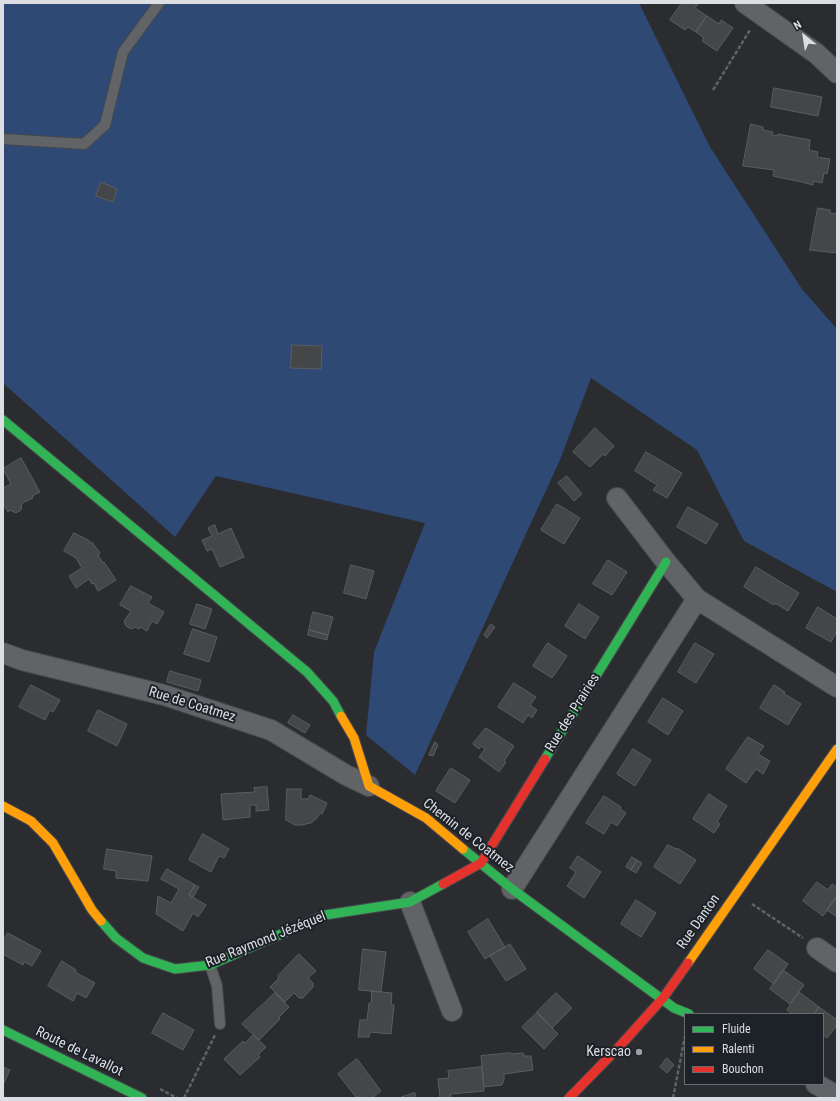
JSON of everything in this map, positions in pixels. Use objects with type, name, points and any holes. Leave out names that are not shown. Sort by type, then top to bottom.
[{"type":"street","points":[[744,3],[817,54],[837,73]]},
{"type":"street","points":[[3,420],[307,672],[333,701],[354,738],[368,786]]},
{"type":"street","points":[[617,498],[666,562],[697,599],[837,687]]},
{"type":"street","name":"Rue des Prairies","points":[[481,863],[666,562]]},
{"type":"street","points":[[512,888],[697,599]]},
{"type":"street","name":"Rue de Coatmez","points":[[3,653],[22,660],[164,695],[271,730],[346,775],[368,786]]},
{"type":"street","name":"Rue Danton","points":[[569,1098],[619,1047],[662,998],[837,749]]},
{"type":"street","name":"Chemin de Coatmez","points":[[368,786],[426,818],[512,888],[674,1008],[686,1013]]},
{"type":"street","name":"Rue Raymond Jézéquel","points":[[3,806],[31,821],[53,843],[92,910],[116,938],[143,958],[175,969],[210,965],[325,915],[410,902],[481,863]]},
{"type":"street","points":[[410,902],[452,1011]]},
{"type":"street","points":[[817,948],[837,962]]},
{"type":"street","name":"Route de Lavallot","points":[[3,1030],[142,1098]]},
{"type":"street","points":[[818,1085],[837,1096]]},
{"type":"lane","points":[[3,139],[84,144],[105,125],[123,52],[159,3]]},
{"type":"lane","points":[[210,965],[217,986],[220,1024]]},
{"type":"path","points":[[713,90],[761,15]]},
{"type":"path","points":[[736,894],[817,948]]},
{"type":"path","points":[[184,1098],[220,1024]]},
{"type":"path","points":[[673,1098],[684,1041]]},
{"type":"shaded area","points":[[3,3],[639,3],[710,147],[802,289],[837,329],[837,592],[744,541],[697,450],[591,378],[560,460],[415,775],[366,735],[374,652],[425,523],[216,476],[175,537],[3,383]]},
{"type":"building","points":[[682,3],[698,4],[695,8],[707,16],[696,32],[688,27],[685,30],[670,20]]},
{"type":"building","points":[[707,16],[719,24],[721,20],[733,28],[717,51],[702,41],[704,38],[696,32]]},
{"type":"building","points":[[774,88],[822,97],[818,116],[771,107]]},
{"type":"building","points":[[751,124],[763,127],[763,130],[773,132],[772,135],[778,136],[778,134],[810,140],[809,150],[818,152],[817,157],[830,159],[827,174],[824,173],[822,183],[813,181],[813,185],[773,176],[774,170],[743,166]]},
{"type":"building","points":[[101,182],[117,189],[113,202],[96,196]]},
{"type":"building","points":[[818,208],[830,210],[830,213],[837,214],[837,253],[810,250]]},
{"type":"building","points":[[292,345],[322,346],[321,369],[291,368]]},
{"type":"building","points":[[595,428],[614,446],[605,456],[603,454],[590,467],[573,452]]},
{"type":"building","points":[[646,452],[682,473],[667,498],[653,490],[657,485],[635,471]]},
{"type":"building","points":[[21,458],[40,492],[32,496],[33,498],[22,503],[21,510],[16,513],[10,510],[8,512],[3,503],[3,488],[11,484],[3,469]]},
{"type":"building","points":[[567,476],[582,494],[574,501],[558,483]]},
{"type":"building","points":[[557,504],[580,518],[564,544],[541,530]]},
{"type":"building","points":[[688,507],[718,524],[706,544],[677,527]]},
{"type":"building","points":[[215,525],[218,534],[231,528],[244,557],[220,567],[212,549],[207,551],[202,540],[212,536],[208,528]]},
{"type":"building","points":[[74,533],[91,543],[92,542],[100,553],[98,555],[103,563],[104,562],[116,580],[98,591],[94,583],[92,584],[89,579],[76,588],[69,576],[82,568],[76,558],[64,551]]},
{"type":"building","points":[[608,560],[627,572],[612,595],[593,584]]},
{"type":"building","points":[[351,565],[374,571],[366,599],[344,593]]},
{"type":"building","points":[[756,567],[799,593],[788,611],[775,603],[774,605],[744,587]]},
{"type":"building","points":[[131,586],[152,597],[148,603],[164,612],[157,624],[152,621],[147,631],[140,627],[139,629],[135,627],[131,629],[126,626],[124,621],[131,611],[120,605]]},
{"type":"building","points":[[197,604],[212,609],[205,629],[190,624]]},
{"type":"building","points":[[579,604],[599,617],[585,639],[565,626]]},
{"type":"building","points":[[818,607],[837,619],[837,631],[831,642],[806,628]]},
{"type":"building","points":[[313,612],[333,617],[328,635],[309,630]]},
{"type":"building","points":[[491,624],[495,627],[487,638],[484,635]]},
{"type":"building","points":[[193,629],[217,637],[209,662],[184,654]]},
{"type":"building","points":[[309,630],[328,635],[327,640],[308,635]]},
{"type":"building","points":[[548,643],[567,656],[552,678],[533,666]]},
{"type":"building","points":[[695,643],[714,654],[696,683],[678,672]]},
{"type":"building","points":[[170,671],[201,680],[198,691],[167,682]]},
{"type":"building","points":[[514,683],[536,697],[530,705],[537,710],[532,718],[528,715],[523,723],[498,707]]},
{"type":"building","points":[[31,685],[60,700],[53,712],[50,710],[45,720],[19,707]]},
{"type":"building","points":[[774,685],[785,692],[783,693],[801,704],[788,725],[760,708]]},
{"type":"building","points":[[663,698],[683,711],[668,735],[648,722]]},
{"type":"building","points":[[98,710],[127,724],[117,746],[88,731]]},
{"type":"building","points":[[293,715],[310,725],[305,733],[288,723]]},
{"type":"building","points":[[486,728],[514,746],[499,772],[479,757],[485,749],[481,746],[479,749],[473,744]]},
{"type":"building","points":[[748,737],[764,746],[758,754],[770,761],[763,774],[756,769],[746,783],[726,769]]},
{"type":"building","points":[[435,742],[438,745],[433,756],[429,755]]},
{"type":"building","points":[[633,749],[651,760],[635,786],[617,774]]},
{"type":"building","points":[[451,768],[470,780],[455,803],[436,791]]},
{"type":"building","points":[[267,787],[269,810],[256,811],[256,805],[250,805],[250,817],[223,820],[221,794],[255,792],[254,788]]},
{"type":"building","points":[[287,789],[301,789],[301,799],[308,799],[310,795],[327,803],[322,814],[320,813],[311,823],[301,825],[295,825],[286,820]]},
{"type":"building","points":[[709,794],[727,806],[717,822],[720,824],[714,833],[693,819]]},
{"type":"building","points":[[604,796],[621,807],[620,809],[626,813],[617,826],[611,822],[604,834],[586,823]]},
{"type":"building","points":[[203,834],[229,849],[224,858],[219,856],[211,872],[189,860]]},
{"type":"building","points":[[668,845],[676,849],[677,848],[696,860],[680,884],[654,867]]},
{"type":"building","points":[[107,849],[152,856],[148,881],[116,878],[116,871],[104,869]]},
{"type":"building","points":[[578,856],[601,872],[584,898],[567,886],[576,872],[570,868]]},
{"type":"building","points":[[632,857],[637,860],[631,870],[626,867]]},
{"type":"building","points":[[637,860],[642,863],[636,873],[631,870]]},
{"type":"building","points":[[167,869],[195,885],[189,895],[206,905],[198,917],[193,913],[183,931],[156,914],[158,896],[171,903],[179,889],[161,879]]},
{"type":"building","points":[[817,882],[828,890],[832,884],[837,887],[837,896],[823,916],[803,901]]},
{"type":"building","points":[[195,885],[199,887],[193,897],[189,895]]},
{"type":"building","points":[[837,896],[837,917],[827,910]]},
{"type":"building","points":[[636,900],[656,913],[641,937],[621,924]]},
{"type":"building","points":[[488,919],[505,947],[485,959],[468,932]]},
{"type":"building","points":[[8,933],[41,951],[32,966],[24,962],[23,965],[3,954],[3,941]]},
{"type":"building","points":[[510,944],[526,969],[506,981],[490,956]]},
{"type":"building","points":[[363,949],[386,952],[381,992],[359,990]]},
{"type":"building","points":[[768,950],[788,964],[774,984],[754,969]]},
{"type":"building","points":[[299,954],[316,971],[308,978],[313,983],[313,987],[303,998],[299,998],[294,993],[285,1002],[270,987],[279,978],[278,976]]},
{"type":"building","points":[[62,961],[76,970],[75,972],[95,983],[86,998],[77,993],[73,1001],[48,986]]},
{"type":"building","points":[[783,970],[804,985],[790,1004],[770,989]]},
{"type":"building","points":[[372,991],[392,993],[391,1005],[394,1005],[391,1034],[370,1032],[369,1037],[358,1037],[360,1020],[367,1020]]},
{"type":"building","points":[[799,992],[819,1007],[815,1013],[792,1013],[787,1010]]},
{"type":"building","points":[[275,993],[289,1007],[279,1017],[280,1019],[259,1040],[242,1024]]},
{"type":"building","points":[[556,993],[572,1008],[552,1028],[537,1012]]},
{"type":"building","points":[[819,1007],[837,1020],[837,1025],[827,1038],[824,1036],[824,1013],[815,1013]]},
{"type":"building","points":[[163,1013],[194,1030],[183,1050],[152,1033]]},
{"type":"building","points":[[537,1013],[558,1034],[544,1049],[522,1027]]},
{"type":"building","points":[[253,1035],[266,1047],[258,1055],[260,1057],[240,1075],[224,1059],[243,1041],[245,1043]]},
{"type":"building","points":[[523,1053],[524,1056],[531,1056],[533,1070],[504,1074],[502,1085],[484,1087],[481,1056]]},
{"type":"building","points":[[667,1058],[674,1065],[667,1073],[660,1067]]},
{"type":"building","points":[[357,1059],[381,1091],[372,1098],[356,1097],[338,1074]]},
{"type":"building","points":[[3,1067],[10,1070],[3,1085]]},
{"type":"building","points":[[482,1067],[484,1091],[450,1094],[451,1097],[440,1098],[438,1079],[449,1078],[448,1071]]},
{"type":"building","points":[[415,1093],[416,1098],[402,1097]]},
{"type":"traffic: fast","points":[[3,420],[307,672],[333,701],[341,716]]},
{"type":"traffic: fast","points":[[545,759],[666,562]]},
{"type":"traffic: fast","points":[[463,849],[512,889],[674,1008],[686,1013]]},
{"type":"traffic: fast","points":[[101,921],[116,938],[143,958],[175,969],[210,965],[325,915],[410,902],[443,884]]},
{"type":"traffic: fast","points":[[3,1030],[142,1098]]},
{"type":"traffic: slow","points":[[341,716],[354,738],[369,786],[426,818],[463,849]]},
{"type":"traffic: slow","points":[[688,963],[837,749]]},
{"type":"traffic: slow","points":[[3,806],[31,821],[53,843],[92,910],[101,921]]},
{"type":"traffic: jam","points":[[443,884],[481,863],[545,759]]},
{"type":"traffic: jam","points":[[569,1098],[619,1047],[663,998],[688,963]]},
{"type":"place","name":"Kerscao","points":[[639,1052]]}]
